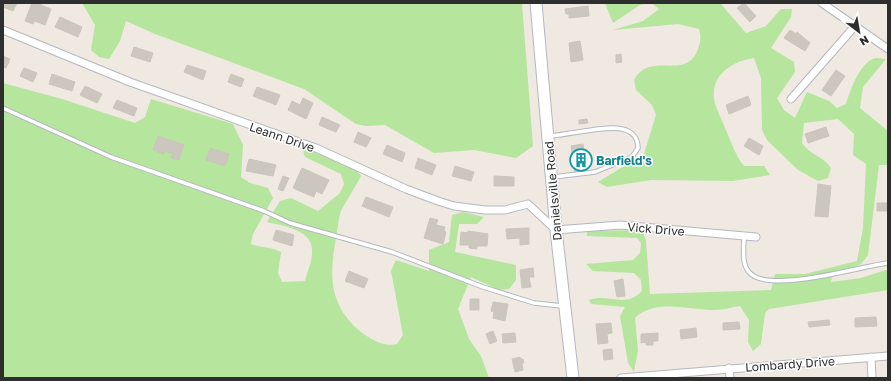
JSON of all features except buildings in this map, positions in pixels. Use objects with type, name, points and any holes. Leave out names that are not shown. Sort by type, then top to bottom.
[{"type":"main road","name":"Danielsville Road","points":[[536,3],[556,230],[566,306],[573,378]]},
{"type":"street","points":[[822,3],[888,48]]},
{"type":"street","points":[[791,99],[855,26]]},
{"type":"street","name":"Leann Drive","points":[[3,30],[130,82],[316,148],[406,189],[438,201],[454,206],[485,210],[506,210],[528,204],[556,230]]},
{"type":"street","name":"Vick Drive","points":[[556,230],[620,225],[756,237]]},
{"type":"street","name":"Lombardy Drive","points":[[621,378],[888,356]]},
{"type":"street","points":[[871,357],[872,378]]},
{"type":"street","points":[[729,368],[730,378]]},
{"type":"lane","points":[[3,108],[112,157],[264,210],[290,222],[392,252],[483,287],[534,303],[566,306]]},
{"type":"lane","points":[[548,137],[608,128],[621,129],[636,137],[638,142],[638,148],[632,157],[595,172],[551,177]]},
{"type":"lane","points":[[744,236],[744,263],[748,272],[763,281],[801,280],[888,263]]},
{"type":"green space","points":[[82,3],[522,3],[533,146],[516,158],[474,150],[434,153],[385,125],[366,126],[356,124],[304,89],[155,34],[126,21],[120,41],[109,59],[99,57],[91,50],[95,25]]},
{"type":"green space","points":[[605,3],[651,3],[640,5],[613,23]]},
{"type":"green space","points":[[651,3],[720,3],[746,33],[766,26],[781,9],[792,9],[791,17],[771,48],[794,62],[795,72],[777,98],[784,110],[795,118],[807,92],[829,101],[837,108],[846,104],[856,77],[865,65],[870,60],[876,58],[886,59],[863,87],[860,108],[888,131],[888,165],[879,165],[868,255],[861,264],[832,277],[831,282],[861,278],[888,270],[888,290],[769,309],[765,313],[761,344],[753,351],[748,342],[749,320],[740,306],[722,310],[705,310],[673,306],[652,308],[635,318],[638,350],[634,372],[628,363],[620,316],[625,307],[591,304],[589,300],[597,298],[629,299],[642,291],[641,280],[634,273],[593,271],[586,264],[633,260],[640,253],[641,243],[637,238],[587,236],[587,231],[642,230],[646,241],[650,294],[771,290],[775,274],[805,274],[857,261],[863,228],[866,164],[853,155],[854,134],[838,119],[804,123],[802,143],[809,151],[824,160],[831,168],[828,178],[818,181],[798,170],[767,140],[762,130],[761,78],[754,58],[738,62],[725,70],[716,82],[714,99],[733,148],[741,162],[744,166],[764,166],[770,175],[733,181],[651,180],[607,187],[598,182],[644,154],[656,115],[652,105],[636,90],[634,80],[641,71],[649,67],[685,64],[693,59],[699,46],[699,29],[678,24],[613,30],[643,21],[659,9]]},
{"type":"green space","points":[[3,83],[62,99],[135,123],[145,117],[151,99],[233,124],[243,145],[241,177],[250,183],[268,188],[273,198],[253,234],[251,244],[281,252],[278,273],[282,282],[305,281],[311,262],[312,250],[311,243],[302,233],[288,227],[267,222],[280,201],[291,198],[318,211],[340,193],[344,184],[341,174],[305,157],[302,147],[308,145],[357,170],[361,176],[343,207],[339,217],[332,265],[332,278],[337,301],[350,322],[365,335],[382,344],[397,344],[403,335],[391,271],[396,260],[429,271],[429,250],[449,242],[452,215],[463,212],[484,217],[477,224],[459,224],[455,252],[516,265],[516,280],[509,289],[499,290],[471,277],[458,309],[469,339],[481,356],[489,378],[3,378]]},
{"type":"place","name":"Barfield's","points":[[581,160]]}]
